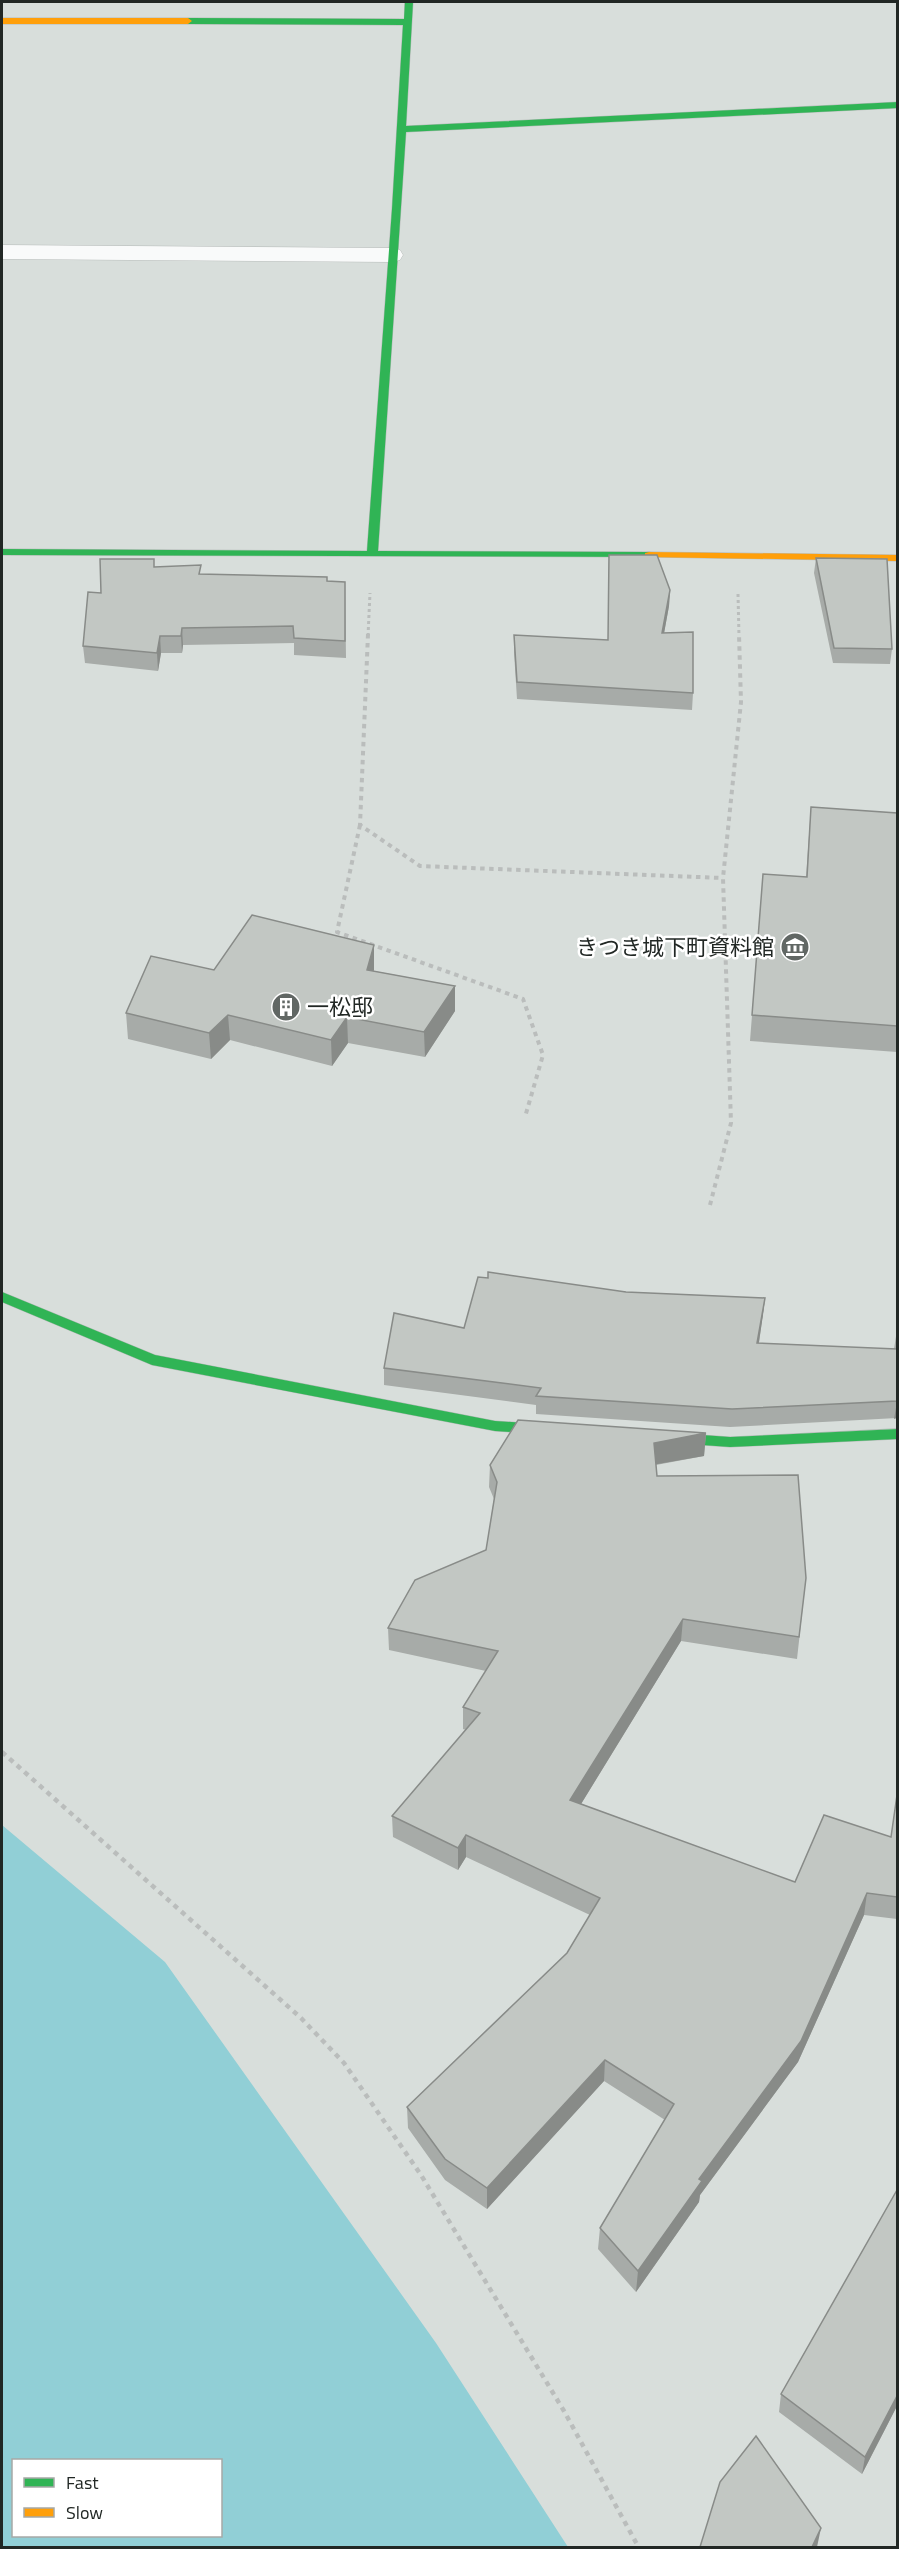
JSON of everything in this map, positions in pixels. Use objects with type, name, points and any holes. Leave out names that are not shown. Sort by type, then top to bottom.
[{"type":"street","points":[[372,554],[392,255],[404,129],[409,2]]},
{"type":"street","points":[[2,21],[408,22]]},
{"type":"street","points":[[404,129],[897,105]]},
{"type":"street","points":[[2,252],[392,255]]},
{"type":"street","points":[[2,552],[737,555],[897,558]]},
{"type":"street","points":[[2,1297],[152,1360],[495,1426],[565,1431]]},
{"type":"street","points":[[647,1436],[730,1442],[897,1434]]},
{"type":"path","points":[[372,554],[360,825],[337,932],[523,999],[543,1055],[525,1118]]},
{"type":"path","points":[[710,1205],[731,1123],[723,878],[741,702],[737,555]]},
{"type":"path","points":[[360,825],[420,866],[723,878]]},
{"type":"path","points":[[2,1752],[301,2018],[344,2063],[421,2175],[546,2380],[639,2547]]},
{"type":"water","points":[[2,1825],[165,1962],[436,2343],[568,2547],[2,2547]]},
{"type":"building","points":[[609,555],[657,555],[670,590],[662,633],[693,632],[693,693],[517,682],[514,635],[608,640]]},
{"type":"building","points":[[816,558],[887,559],[892,649],[834,648]]},
{"type":"building","points":[[100,559],[154,559],[154,567],[201,565],[199,574],[327,577],[327,581],[345,582],[345,641],[294,638],[293,626],[182,628],[181,636],[160,636],[157,653],[83,646],[88,592],[101,593]]},
{"type":"building","points":[[811,807],[897,813],[897,1026],[752,1015],[763,874],[807,877]]},
{"type":"building","name":"一松邸","points":[[252,915],[374,945],[367,970],[455,986],[424,1032],[347,1017],[331,1040],[228,1015],[209,1033],[126,1013],[151,956],[214,970]]},
{"type":"building","points":[[488,1272],[626,1292],[765,1298],[757,1343],[897,1349],[897,1401],[732,1409],[536,1396],[541,1388],[384,1368],[394,1313],[464,1328],[478,1277],[488,1278]]},
{"type":"building","points":[[518,1420],[706,1433],[654,1443],[657,1476],[798,1475],[806,1578],[799,1637],[683,1619],[570,1800],[795,1882],[824,1815],[891,1837],[897,1795],[897,1897],[867,1893],[801,2041],[699,2179],[702,2181],[638,2271],[600,2228],[674,2104],[605,2060],[487,2188],[445,2159],[407,2107],[567,1953],[600,1898],[466,1835],[458,1848],[392,1816],[480,1713],[463,1707],[498,1651],[388,1628],[415,1580],[486,1550],[497,1482],[490,1465]]},
{"type":"building","points":[[897,2190],[897,2396],[865,2457],[781,2394]]},
{"type":"building","points":[[756,2436],[821,2528],[812,2547],[700,2547],[720,2482]]},
{"type":"traffic: fast","points":[[372,554],[397,209],[409,2]]},
{"type":"traffic: fast","points":[[188,21],[408,22]]},
{"type":"traffic: fast","points":[[404,129],[898,105]]},
{"type":"traffic: fast","points":[[2,552],[649,555]]},
{"type":"traffic: fast","points":[[2,1297],[152,1360],[495,1426],[557,1430]]},
{"type":"traffic: fast","points":[[660,1437],[730,1442],[898,1434]]},
{"type":"traffic: slow","points":[[2,21],[188,21]]},
{"type":"traffic: slow","points":[[649,555],[898,558]]},
{"type":"place","name":"きつき城下町資料館","points":[[795,947]]},
{"type":"place","name":"一松邸","points":[[286,1007]]}]
